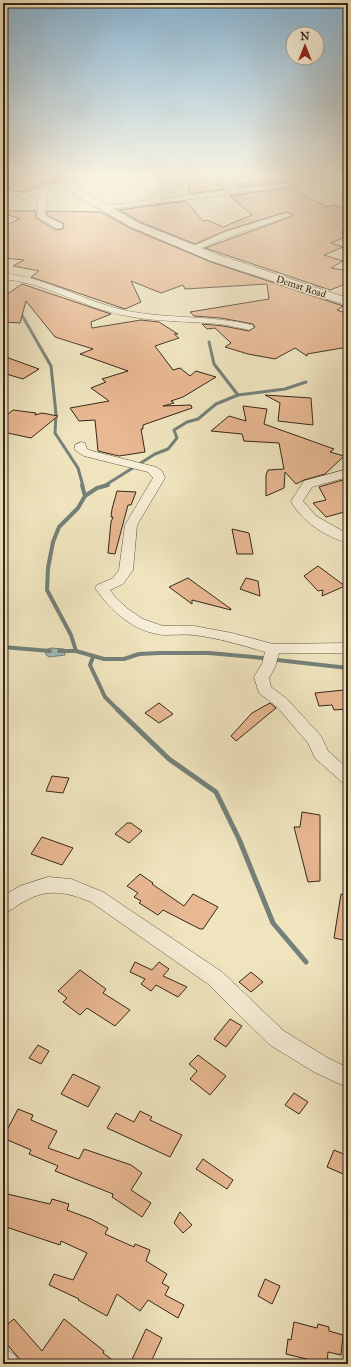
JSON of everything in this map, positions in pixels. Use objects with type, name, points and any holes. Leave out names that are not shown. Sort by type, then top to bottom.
[{"type":"street","name":"Demat Road","points":[[164,238],[245,269],[348,302]]},
{"type":"street","points":[[191,249],[220,238]]},
{"type":"street","points":[[3,276],[22,278],[102,307],[126,314],[178,320],[222,321],[249,327]]},
{"type":"street","points":[[81,445],[81,450],[88,454],[152,469],[158,474],[159,478],[132,525],[126,570],[118,581],[102,588],[104,593],[123,612],[138,622],[162,630],[194,631],[232,638],[272,649],[320,647],[348,648]]},
{"type":"street","points":[[348,473],[308,484],[297,501],[305,512],[319,524],[348,539]]},
{"type":"street","points":[[272,649],[267,670],[261,677],[264,689],[282,703],[315,740],[321,754],[348,778]]},
{"type":"street","points":[[3,906],[30,888],[46,885],[68,886],[82,889],[97,896],[215,978],[276,1038],[321,1065],[348,1078]]},
{"type":"street","points":[[3,1361],[6,1364]]},
{"type":"water","points":[[51,648],[64,649],[65,655],[49,657],[46,655],[45,650]]},
{"type":"building","points":[[3,238],[153,238],[211,262],[343,306],[337,310],[348,314],[348,347],[307,354],[307,356],[295,348],[275,359],[248,354],[225,347],[231,343],[215,328],[207,329],[202,324],[249,331],[255,327],[253,324],[221,318],[194,316],[190,312],[269,299],[267,284],[185,289],[183,285],[161,293],[131,281],[141,302],[125,309],[31,277],[39,271],[13,266],[24,260],[3,258]]},
{"type":"building","points":[[179,238],[209,238],[195,244]]},
{"type":"building","points":[[233,238],[343,238],[331,243],[343,247],[324,255],[343,261],[331,268],[348,271],[348,283],[330,290],[205,248]]},
{"type":"building","points":[[22,284],[111,314],[91,322],[92,328],[141,320],[159,322],[178,334],[174,334],[179,338],[155,346],[173,370],[180,368],[190,376],[196,371],[216,377],[183,397],[171,401],[174,403],[163,406],[191,405],[192,408],[143,425],[143,429],[141,429],[145,452],[119,456],[98,451],[95,420],[79,421],[70,408],[109,401],[91,388],[106,382],[102,379],[128,371],[80,354],[93,349],[55,337],[26,301],[20,323],[3,322],[3,297]]},
{"type":"building","points":[[3,356],[39,369],[23,379],[3,373]]},
{"type":"building","points":[[265,395],[311,398],[313,425],[278,421],[280,403]]},
{"type":"building","points":[[243,406],[267,409],[264,424],[334,449],[330,452],[344,456],[325,474],[296,484],[285,472],[284,488],[266,496],[266,475],[268,470],[284,469],[279,443],[244,441],[242,434],[211,431],[229,416],[246,421]]},
{"type":"building","points":[[13,410],[36,413],[35,415],[42,413],[58,416],[31,438],[3,432],[3,418]]},
{"type":"building","points":[[348,479],[348,511],[326,517],[313,503],[326,500],[319,487]]},
{"type":"building","points":[[117,491],[136,492],[131,505],[128,505],[115,554],[108,553],[111,522],[113,517],[111,517],[112,509]]},
{"type":"building","points":[[232,529],[249,533],[253,554],[237,554]]},
{"type":"building","points":[[318,566],[345,586],[322,596],[323,590],[318,591],[304,576]]},
{"type":"building","points":[[188,578],[231,610],[192,600],[192,604],[169,587]]},
{"type":"building","points":[[246,578],[258,581],[260,596],[240,589]]},
{"type":"building","points":[[344,690],[348,699],[348,709],[334,710],[332,705],[319,706],[315,693]]},
{"type":"building","points":[[159,703],[173,714],[159,723],[145,713]]},
{"type":"building","points":[[270,703],[276,708],[236,741],[231,736],[252,713]]},
{"type":"building","points":[[52,776],[69,778],[63,793],[46,791]]},
{"type":"building","points":[[302,812],[320,815],[320,881],[308,882],[294,827],[300,827]]},
{"type":"building","points":[[127,823],[131,823],[142,831],[129,843],[115,834]]},
{"type":"building","points":[[42,837],[73,848],[62,865],[31,854]]},
{"type":"building","points":[[140,874],[184,906],[193,894],[218,907],[203,929],[200,929],[163,910],[158,915],[139,903],[141,901],[134,897],[138,893],[127,886]]},
{"type":"building","points":[[341,894],[348,895],[348,941],[334,938]]},
{"type":"building","points":[[135,962],[152,970],[159,962],[169,969],[163,976],[187,987],[178,997],[156,985],[151,991],[141,984],[145,979],[130,972]]},
{"type":"building","points":[[80,970],[106,989],[103,993],[130,1010],[115,1026],[87,1008],[80,1015],[63,1002],[67,998],[58,991]]},
{"type":"building","points":[[251,972],[263,982],[251,992],[239,982]]},
{"type":"building","points":[[230,1019],[242,1026],[226,1047],[214,1039]]},
{"type":"building","points":[[38,1045],[49,1051],[41,1064],[29,1058]]},
{"type":"building","points":[[198,1055],[226,1076],[210,1095],[190,1079],[197,1071],[189,1064]]},
{"type":"building","points":[[73,1074],[100,1087],[88,1107],[61,1094]]},
{"type":"building","points":[[294,1093],[308,1102],[299,1114],[285,1105]]},
{"type":"building","points":[[18,1109],[33,1115],[31,1120],[57,1131],[48,1148],[79,1159],[84,1149],[131,1165],[142,1173],[131,1190],[151,1203],[142,1217],[112,1197],[113,1194],[55,1171],[58,1166],[29,1154],[31,1150],[3,1138]]},
{"type":"building","points":[[140,1111],[152,1117],[150,1120],[182,1135],[170,1157],[107,1128],[116,1113],[134,1122]]},
{"type":"building","points":[[334,1150],[348,1156],[348,1176],[327,1167]]},
{"type":"building","points":[[203,1159],[233,1180],[227,1189],[196,1169]]},
{"type":"building","points":[[3,1193],[50,1204],[52,1199],[69,1204],[67,1210],[91,1219],[108,1228],[105,1234],[134,1247],[135,1244],[150,1250],[146,1261],[167,1274],[162,1283],[169,1287],[165,1295],[184,1305],[178,1318],[148,1300],[140,1311],[117,1294],[107,1316],[78,1300],[79,1299],[49,1285],[54,1274],[73,1280],[87,1253],[61,1241],[60,1245],[3,1226]]},
{"type":"building","points":[[180,1212],[192,1225],[183,1233],[174,1223]]},
{"type":"building","points":[[265,1279],[280,1286],[272,1304],[258,1296]]},
{"type":"building","points":[[14,1319],[42,1351],[64,1319],[118,1364],[24,1364],[3,1340],[3,1328]]},
{"type":"building","points":[[294,1322],[317,1328],[318,1324],[329,1327],[329,1331],[343,1335],[341,1355],[328,1352],[327,1364],[286,1354],[288,1339],[291,1340]]},
{"type":"building","points":[[146,1329],[162,1338],[150,1364],[130,1364]]},
{"type":"waterway","points":[[19,310],[51,366],[56,414],[55,433],[78,468],[83,486]]},
{"type":"waterway","points":[[209,342],[214,364],[238,395]]},
{"type":"waterway","points":[[238,395],[285,389],[306,382]]},
{"type":"waterway","points":[[104,486],[155,454],[168,449],[177,438],[174,430],[187,422],[198,419],[216,404],[238,395]]},
{"type":"waterway","points":[[82,485],[85,496]]},
{"type":"waterway","points":[[85,496],[97,488],[108,485]]},
{"type":"waterway","points":[[76,651],[71,635],[47,590],[48,568],[53,542],[59,527],[78,508],[85,496]]},
{"type":"waterway","points":[[3,647],[50,651]]},
{"type":"waterway","points":[[59,651],[76,651]]},
{"type":"waterway","points":[[76,651],[104,659],[124,659],[139,654],[160,653],[209,653],[263,658]]},
{"type":"waterway","points":[[93,657],[90,665],[105,697],[118,710]]},
{"type":"waterway","points":[[277,660],[348,668]]},
{"type":"waterway","points":[[118,710],[169,759],[216,792],[239,839],[273,923],[306,962]]}]
